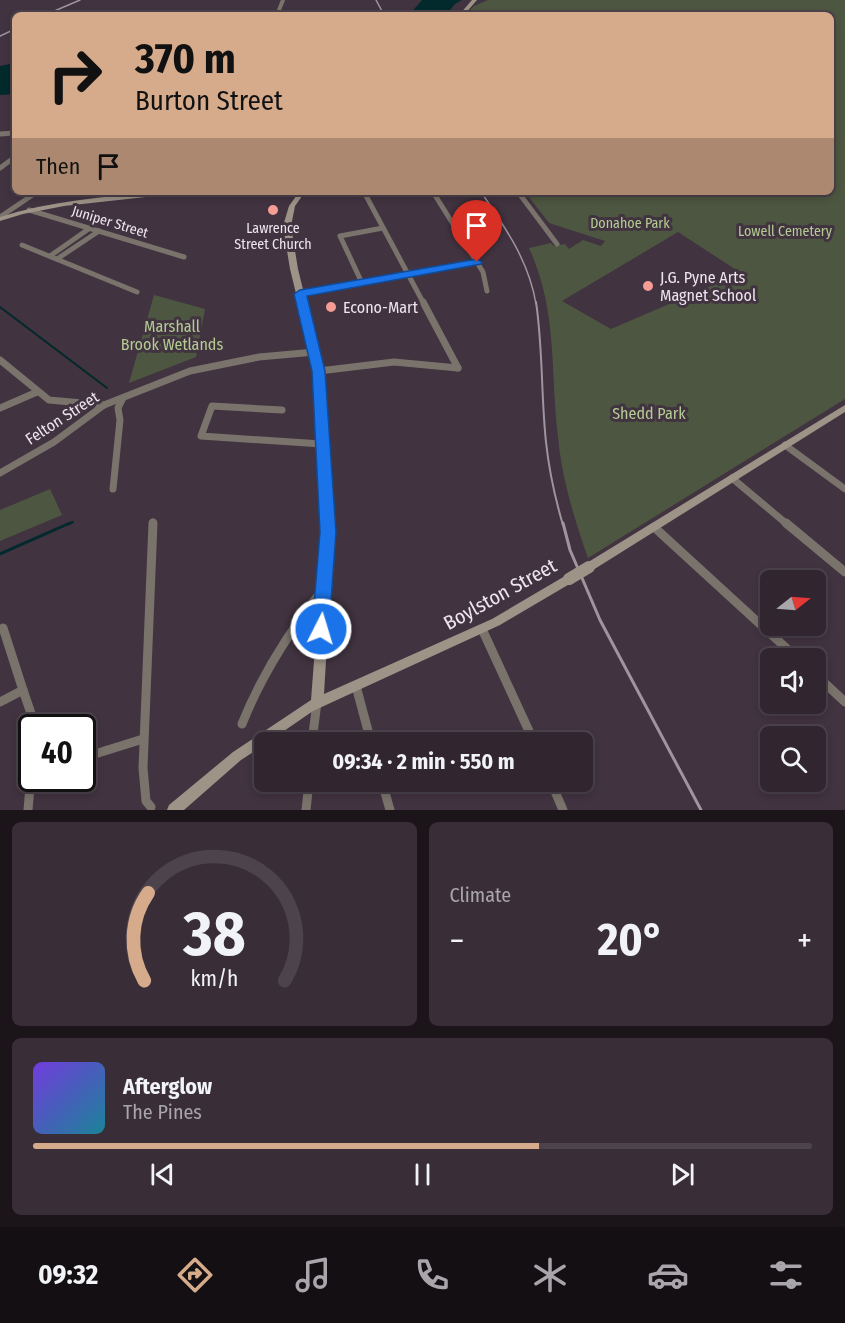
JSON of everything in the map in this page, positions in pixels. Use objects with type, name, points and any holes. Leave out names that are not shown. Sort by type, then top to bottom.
[{"type":"main road","points":[[464,12],[475,0]]},
{"type":"main road","points":[[0,218],[54,205],[133,195]]},
{"type":"main road","points":[[300,195],[292,206],[287,226],[300,294],[319,371],[328,528],[317,702]]},
{"type":"main road","name":"Boylston Street","points":[[174,810],[237,756],[317,702],[482,629],[520,609],[845,408]]},
{"type":"street","points":[[0,218],[33,195]]},
{"type":"street","points":[[319,371],[394,362],[458,368],[366,195]]},
{"type":"street","points":[[434,195],[486,278],[487,291]]},
{"type":"street","points":[[520,195],[557,244]]},
{"type":"street","name":"Juniper Street","points":[[29,210],[184,257]]},
{"type":"street","points":[[50,256],[90,228]]},
{"type":"street","points":[[362,283],[340,236],[383,228]]},
{"type":"street","points":[[57,259],[99,231]]},
{"type":"street","points":[[22,245],[137,292]]},
{"type":"street","points":[[300,294],[477,262]]},
{"type":"street","name":"Felton Street","points":[[0,472],[54,442],[104,405],[190,371],[259,357],[315,352]]},
{"type":"street","points":[[0,360],[49,400],[104,405]]},
{"type":"street","points":[[0,408],[37,392]]},
{"type":"street","points":[[113,489],[120,420],[118,408],[123,398]]},
{"type":"street","points":[[282,410],[212,406],[201,436],[322,444]]},
{"type":"street","points":[[785,445],[845,489]]},
{"type":"street","points":[[732,478],[845,572]]},
{"type":"street","points":[[151,809],[146,801],[143,739],[153,522]]},
{"type":"street","points":[[654,527],[786,648]]},
{"type":"street","points":[[242,724],[260,681],[308,608],[324,588]]},
{"type":"street","points":[[3,628],[31,714]]},
{"type":"street","points":[[482,629],[529,732]]},
{"type":"street","points":[[826,684],[845,702]]},
{"type":"street","points":[[356,686],[368,732]]},
{"type":"street","points":[[0,702],[23,690]]},
{"type":"street","points":[[313,732],[317,702]]},
{"type":"street","points":[[96,754],[143,739]]},
{"type":"street","points":[[28,810],[30,792]]},
{"type":"street","points":[[306,810],[308,792]]},
{"type":"street","points":[[385,792],[390,810]]},
{"type":"street","points":[[555,792],[563,810]]},
{"type":"green space","name":"Shedd Park","points":[[488,0],[845,0],[845,399],[588,558],[573,513],[562,468],[549,318],[545,295],[529,248],[551,243],[554,246],[565,244],[569,249],[583,240],[601,246],[605,241],[549,223],[527,195],[834,195],[834,12],[468,12],[474,6]],"holes":[[[678,232],[741,273],[611,329],[562,301]]]},
{"type":"green space","name":"Marshall Brook Wetlands","points":[[154,295],[205,309],[196,357],[129,383]]},
{"type":"green space","points":[[50,489],[62,515],[0,541],[0,510]]},
{"type":"shaded area","points":[[422,0],[462,0],[448,12],[412,12]]},
{"type":"shaded area","points":[[12,64],[12,94],[0,95],[0,66]]},
{"type":"waterway","points":[[0,307],[107,388]]},
{"type":"waterway","points":[[67,525],[73,522]]},
{"type":"waterway","points":[[0,554],[70,523]]},
{"type":"railway","points":[[52,12],[80,0]]},
{"type":"railway","points":[[376,0],[382,12]]},
{"type":"railway","points":[[0,36],[12,30]]},
{"type":"railway","points":[[483,195],[522,259],[533,288],[536,304]]},
{"type":"railway","points":[[536,302],[547,452],[563,525]]},
{"type":"railway","points":[[563,523],[570,550],[600,620],[701,810]]},
{"type":"place","name":"Lawrence Street Church","points":[[273,210]]},
{"type":"place","name":"J.G. Pyne Arts Magnet School","points":[[648,286]]},
{"type":"place","name":"Econo-Mart","points":[[331,307]]},
{"type":"route","points":[[321,629],[328,520],[321,434],[319,371],[300,294],[477,262]]},
{"type":"park label","name":"Donahoe Park","points":[[630,223]]},
{"type":"park label","name":"Lowell Cemetery","points":[[785,231]]}]
